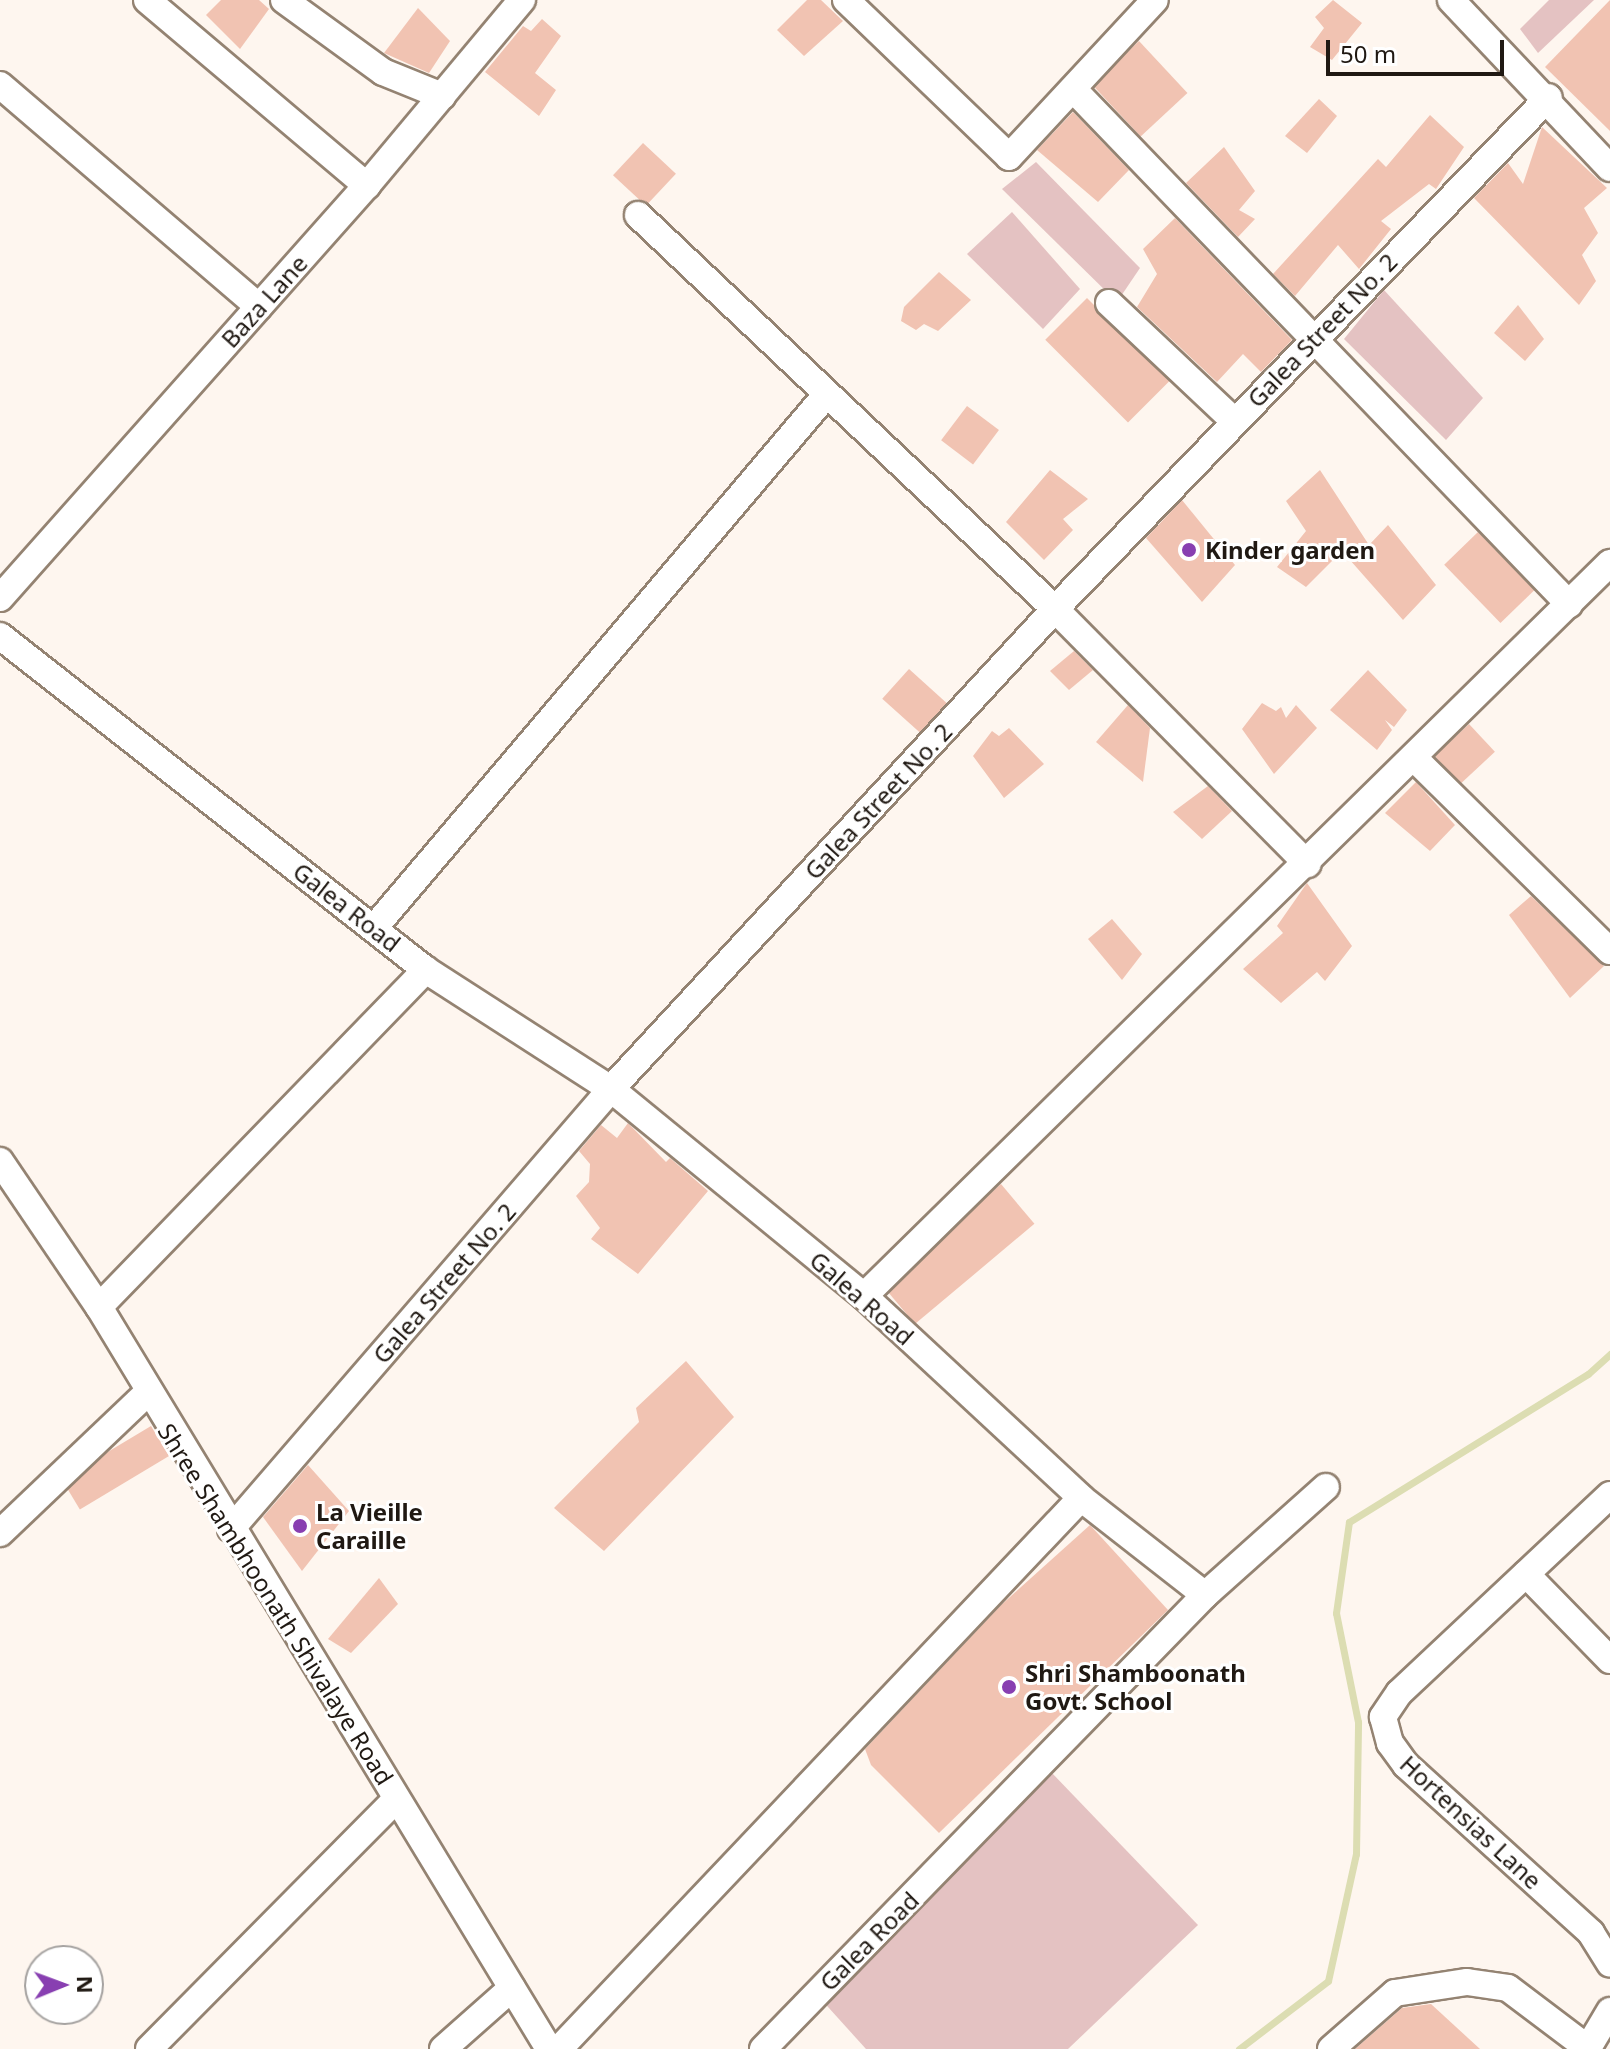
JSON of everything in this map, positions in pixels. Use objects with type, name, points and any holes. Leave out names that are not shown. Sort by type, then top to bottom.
[{"type":"street","points":[[147,0],[368,185]]},
{"type":"street","points":[[284,0],[383,72],[442,96]]},
{"type":"street","name":"Baza Lane","points":[[0,598],[368,185],[522,0]]},
{"type":"street","points":[[846,0],[1009,157],[1155,0]]},
{"type":"street","points":[[1451,0],[1549,97],[1610,168]]},
{"type":"street","points":[[0,85],[259,307]]},
{"type":"street","points":[[1074,90],[1312,341],[1569,604]]},
{"type":"street","name":"Galea Street No. 2","points":[[231,1529],[611,1089],[1055,609],[1549,97]]},
{"type":"street","points":[[638,215],[1055,609],[1307,864]]},
{"type":"street","points":[[1109,303],[1234,421]]},
{"type":"street","points":[[374,928],[826,395]]},
{"type":"street","points":[[864,1296],[1610,563]]},
{"type":"street","name":"Galea Road","points":[[0,636],[426,970],[611,1089],[864,1296],[1081,1498],[1205,1595],[763,2049]]},
{"type":"street","points":[[1414,758],[1610,951]]},
{"type":"street","points":[[99,1307],[426,970]]},
{"type":"street","name":"Shree Shambhoonath Shivalaye Road","points":[[0,1161],[99,1307],[147,1393],[549,2049]]},
{"type":"street","points":[[0,1533],[147,1393]]},
{"type":"street","points":[[1205,1595],[1326,1487]]},
{"type":"street","name":"Hortensias Lane","points":[[1610,1495],[1399,1693],[1383,1717],[1390,1743],[1406,1765],[1591,1933],[1610,1963]]},
{"type":"street","points":[[559,2049],[1081,1498]]},
{"type":"street","points":[[1526,1574],[1610,1660]]},
{"type":"street","points":[[149,2049],[396,1799]]},
{"type":"street","points":[[1331,2049],[1395,1993],[1467,1982],[1508,1988],[1588,2049],[1610,2011]]},
{"type":"street","points":[[443,2049],[512,1988]]},
{"type":"shaded area","points":[[1549,0],[1594,0],[1538,53],[1520,29]]},
{"type":"shaded area","points":[[1036,162],[1140,268],[1117,302],[1002,189]]},
{"type":"shaded area","points":[[1012,212],[1080,289],[1043,329],[967,254]]},
{"type":"shaded area","points":[[1384,290],[1483,398],[1446,440],[1344,339]]},
{"type":"shaded area","points":[[1051,1772],[1198,1925],[1068,2049],[866,2049],[819,1997]]},
{"type":"building","points":[[221,0],[259,0],[269,9],[240,49],[206,15]]},
{"type":"building","points":[[807,0],[821,0],[843,21],[804,56],[777,30]]},
{"type":"building","points":[[1333,0],[1362,23],[1332,60],[1310,47],[1324,28],[1315,17]]},
{"type":"building","points":[[1610,0],[1610,131],[1545,67]]},
{"type":"building","points":[[418,8],[450,41],[429,73],[384,53]]},
{"type":"building","points":[[542,19],[561,36],[535,73],[556,90],[539,116],[485,72],[523,26],[531,31]]},
{"type":"building","points":[[1139,41],[1187,93],[1141,137],[1092,85]]},
{"type":"building","points":[[1319,99],[1337,116],[1307,153],[1285,136]]},
{"type":"building","points":[[1073,112],[1129,170],[1098,202],[1037,150]]},
{"type":"building","points":[[1430,115],[1464,147],[1436,189],[1429,184],[1381,221],[1391,229],[1359,269],[1338,245],[1295,296],[1273,274],[1378,159],[1386,167]]},
{"type":"building","points":[[1542,127],[1607,188],[1584,208],[1598,233],[1582,255],[1596,281],[1579,305],[1474,198],[1508,163],[1523,184]]},
{"type":"building","points":[[643,143],[676,174],[646,206],[613,175]]},
{"type":"building","points":[[1224,147],[1255,191],[1239,210],[1255,219],[1238,237],[1186,183]]},
{"type":"building","points":[[1175,218],[1292,340],[1261,372],[1243,354],[1217,382],[1137,307],[1157,274],[1143,249]]},
{"type":"building","points":[[939,272],[971,300],[938,331],[924,324],[916,330],[901,321],[904,307]]},
{"type":"building","points":[[1087,298],[1170,381],[1128,422],[1045,340]]},
{"type":"building","points":[[1518,305],[1544,339],[1525,361],[1494,333]]},
{"type":"building","points":[[967,406],[999,430],[973,464],[941,440]]},
{"type":"building","points":[[1050,470],[1088,499],[1063,519],[1073,530],[1044,560],[1006,522]]},
{"type":"building","points":[[1320,470],[1369,545],[1388,525],[1436,585],[1403,620],[1342,551],[1306,587],[1277,567],[1306,531],[1286,501]]},
{"type":"building","name":"Kinder garden","points":[[1182,500],[1235,565],[1202,602],[1146,538]]},
{"type":"building","points":[[1478,532],[1534,590],[1500,623],[1444,565]]},
{"type":"building","points":[[1074,651],[1093,670],[1069,690],[1050,671]]},
{"type":"building","points":[[909,669],[947,703],[920,733],[882,699]]},
{"type":"building","points":[[1368,670],[1407,710],[1394,727],[1385,720],[1392,730],[1377,750],[1330,710]]},
{"type":"building","points":[[1262,703],[1276,711],[1281,707],[1286,718],[1296,705],[1317,728],[1274,774],[1242,729]]},
{"type":"building","points":[[1128,705],[1150,728],[1143,782],[1096,742]]},
{"type":"building","points":[[1469,724],[1495,752],[1461,784],[1435,756]]},
{"type":"building","points":[[1009,728],[1044,764],[1004,798],[973,756],[992,731],[999,736]]},
{"type":"building","points":[[1416,782],[1455,825],[1430,851],[1385,813]]},
{"type":"building","points":[[1208,786],[1232,811],[1202,839],[1173,812]]},
{"type":"building","points":[[1307,883],[1352,946],[1325,981],[1317,972],[1281,1003],[1243,969],[1283,933],[1277,926]]},
{"type":"building","points":[[1531,896],[1604,966],[1570,998],[1509,915]]},
{"type":"building","points":[[1112,919],[1142,954],[1122,980],[1088,939]]},
{"type":"building","points":[[628,1123],[666,1162],[670,1158],[708,1191],[638,1274],[591,1239],[600,1228],[576,1196],[589,1182],[590,1164],[579,1151],[601,1125],[617,1138]]},
{"type":"building","points":[[1001,1184],[1034,1224],[915,1324],[881,1284]]},
{"type":"building","points":[[686,1361],[734,1417],[604,1551],[554,1508],[639,1422],[636,1408]]},
{"type":"building","points":[[151,1426],[169,1456],[80,1510],[62,1480]]},
{"type":"building","points":[[308,1465],[349,1511],[302,1571],[263,1517]]},
{"type":"building","name":"Shri Shamboonath Govt. School","points":[[1090,1525],[1168,1610],[939,1833],[871,1765],[865,1749],[1000,1606]]},
{"type":"building","points":[[379,1578],[398,1604],[351,1653],[328,1639]]},
{"type":"building","points":[[1431,2004],[1480,2049],[1355,2049],[1402,2008]]},
{"type":"waterway","points":[[1239,2049],[1328,1981],[1356,1854],[1358,1722],[1336,1613],[1349,1522],[1588,1374],[1610,1354]]},
{"type":"place","name":"Kinder garden","points":[[1189,550]]},
{"type":"place","name":"La Vieille Caraille","points":[[300,1526]]},
{"type":"place","name":"Shri Shamboonath Govt. School","points":[[1009,1687]]}]
